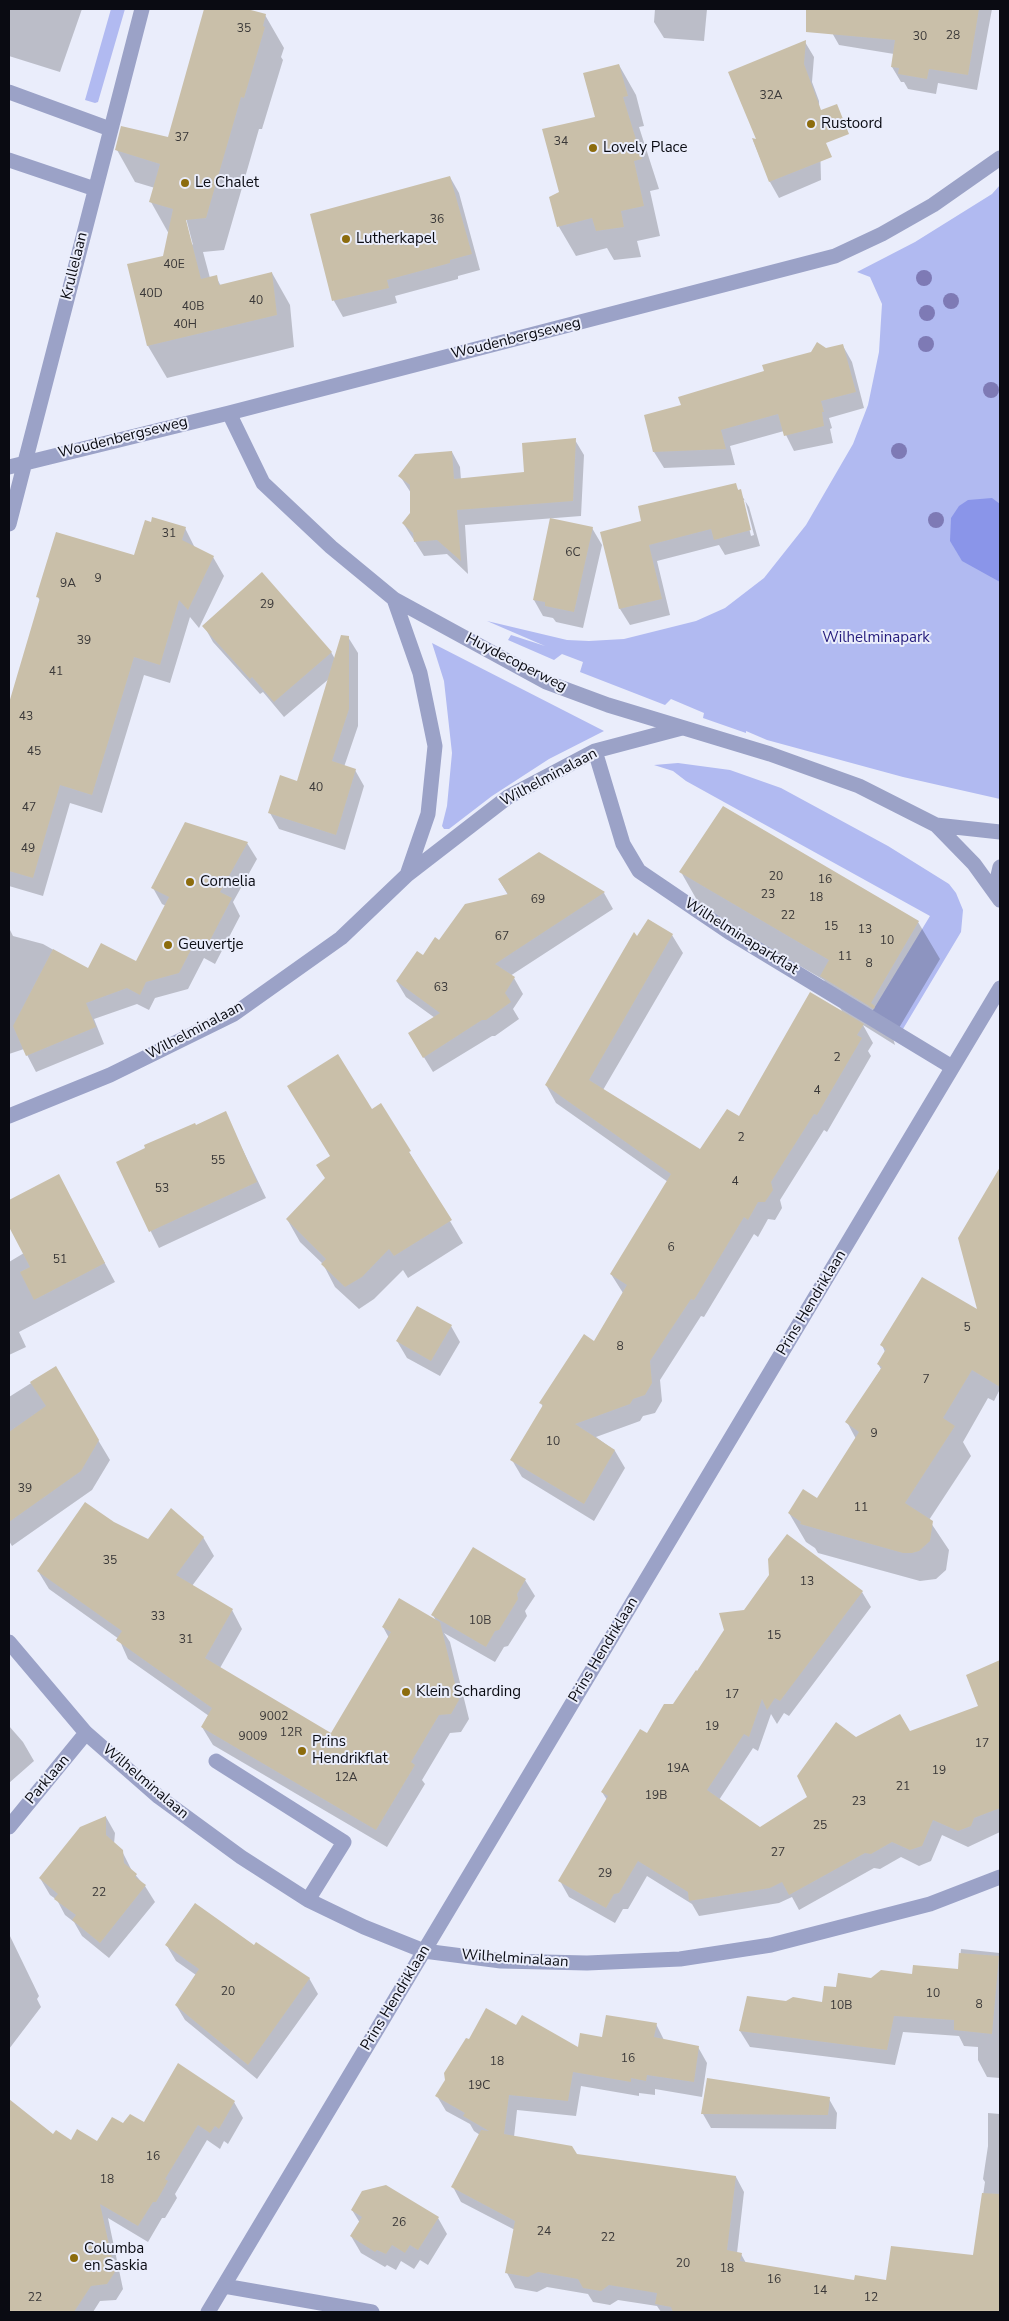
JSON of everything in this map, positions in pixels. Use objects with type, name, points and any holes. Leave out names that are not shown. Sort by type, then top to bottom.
[{"type":"street","name":"Krullelaan","points":[[9,524],[142,9]]},
{"type":"street","points":[[9,92],[110,129]]},
{"type":"street","name":"Woudenbergseweg","points":[[9,466],[229,413],[835,256],[882,234],[933,205],[1000,158]]},
{"type":"street","points":[[9,160],[95,189]]},
{"type":"street","name":"Huydecoperweg","points":[[229,413],[263,483],[331,547],[394,599],[546,682],[608,705],[770,754],[859,786],[936,825],[974,864],[1000,898]]},
{"type":"street","name":"Wilhelminalaan","points":[[394,599],[420,673],[435,746],[428,814],[407,875]]},
{"type":"street","name":"Wilhelminalaan","points":[[9,1116],[110,1075],[234,1014],[341,938],[407,875],[508,797],[595,751],[682,728]]},
{"type":"street","name":"Wilhelminaparkflat","points":[[595,751],[624,844],[639,871],[729,932],[952,1067]]},
{"type":"street","name":"Huydecoperweg","points":[[936,825],[1000,832]]},
{"type":"street","points":[[1000,867],[997,880],[1000,898]]},
{"type":"street","name":"Prins Hendriklaan","points":[[208,2312],[1000,988]]},
{"type":"street","name":"Wilhelminalaan","points":[[9,1642],[86,1733],[160,1797],[241,1857],[308,1900],[364,1927],[424,1951],[501,1961],[587,1963],[680,1959],[771,1945],[930,1904],[1000,1877]]},
{"type":"street","name":"Parklaan","points":[[9,1827],[86,1733]]},
{"type":"street","points":[[216,1761],[344,1842],[308,1900]]},
{"type":"street","points":[[224,2286],[372,2312]]},
{"type":"green space","points":[[111,9],[125,9],[98,102],[95,103],[85,100]]},
{"type":"green space","name":"Wilhelminapark","points":[[1000,185],[1000,799],[903,777],[767,740],[746,731],[746,733],[703,718],[704,713],[671,699],[665,705],[580,672],[583,662],[562,654],[554,660],[508,640],[511,635],[545,646],[487,621],[567,640],[624,639],[696,621],[725,608],[764,578],[806,525],[853,444],[868,405],[879,352],[882,304],[870,277],[857,272],[915,242],[992,194]]},
{"type":"green space","points":[[432,643],[604,731],[549,759],[492,796],[449,829],[444,829],[442,826],[447,806],[452,753],[444,681]]},
{"type":"green space","points":[[678,763],[730,770],[781,788],[888,846],[949,884],[956,893],[963,910],[961,932],[897,1039],[867,1020],[930,916],[686,781],[673,771],[654,765]]},
{"type":"shaded area","points":[[992,498],[1000,504],[1000,582],[962,561],[950,541],[951,518],[959,506],[968,500]]},
{"type":"building","points":[[204,9],[247,9],[266,14],[263,26],[265,27],[244,98],[241,97],[206,218],[186,220],[201,279],[217,275],[219,285],[272,272],[277,315],[147,346],[127,264],[163,256],[173,209],[149,202],[160,164],[115,150],[121,126],[168,137]]},
{"type":"building","points":[[806,9],[979,9],[968,75],[929,69],[927,79],[898,74],[899,68],[891,67],[895,40],[806,32]]},
{"type":"building","points":[[806,40],[804,64],[821,110],[837,104],[849,134],[826,143],[832,157],[769,182],[752,138],[756,139],[728,72]]},
{"type":"building","name":"Lovely Place","points":[[619,64],[628,96],[623,97],[642,159],[634,161],[644,206],[621,211],[624,227],[596,231],[592,218],[557,227],[549,197],[559,192],[542,129],[595,117],[583,73]]},
{"type":"building","points":[[450,176],[472,254],[450,260],[450,263],[387,280],[389,288],[332,301],[310,214]]},
{"type":"building","points":[[817,342],[826,348],[843,344],[856,392],[821,401],[824,412],[822,412],[824,426],[784,436],[778,414],[721,430],[726,449],[653,452],[644,415],[681,405],[678,397],[764,371],[762,365],[811,352]]},
{"type":"building","points":[[576,438],[573,501],[457,510],[461,561],[437,540],[414,542],[413,533],[402,523],[410,513],[410,485],[398,476],[415,454],[452,451],[454,479],[524,472],[522,443]]},
{"type":"building","points":[[736,483],[738,490],[741,489],[751,530],[714,540],[711,529],[649,545],[662,599],[619,609],[600,532],[641,521],[638,506]]},
{"type":"building","points":[[152,517],[186,527],[182,540],[214,556],[188,610],[179,600],[160,665],[134,657],[92,795],[60,785],[33,878],[9,871],[9,703],[40,598],[36,597],[56,532],[134,555],[145,520],[151,522]]},
{"type":"building","points":[[550,518],[593,527],[574,612],[545,606],[545,602],[533,600]]},
{"type":"building","points":[[262,572],[332,652],[274,702],[252,677],[250,679],[202,626]]},
{"type":"building","points":[[341,635],[349,636],[349,709],[332,761],[356,769],[336,835],[268,813],[280,775],[297,781]]},
{"type":"building","points":[[723,806],[919,921],[871,1003],[875,1006],[874,1009],[820,976],[829,960],[679,872]]},
{"type":"building","points":[[185,822],[248,842],[220,892],[232,898],[206,948],[195,942],[179,973],[146,982],[140,995],[127,988],[86,1003],[96,1027],[26,1056],[13,1026],[53,949],[88,968],[101,943],[136,961],[169,897],[151,888]]},
{"type":"building","points":[[539,852],[605,892],[495,964],[515,977],[505,993],[511,1002],[486,1020],[482,1020],[423,1058],[408,1033],[440,1013],[396,981],[417,951],[423,955],[435,937],[439,940],[465,904],[508,894],[498,879]]},
{"type":"building","points":[[648,919],[673,934],[589,1080],[700,1149],[727,1109],[739,1116],[810,992],[864,1024],[857,1035],[862,1038],[817,1115],[814,1114],[771,1182],[773,1190],[765,1202],[758,1202],[748,1220],[744,1217],[694,1300],[691,1299],[650,1361],[652,1383],[645,1395],[633,1399],[630,1404],[575,1424],[615,1450],[584,1504],[510,1460],[543,1405],[539,1403],[584,1334],[594,1341],[627,1285],[610,1274],[671,1174],[545,1085],[634,932],[637,936]]},
{"type":"building","points":[[338,1054],[372,1109],[381,1103],[452,1220],[394,1256],[389,1249],[362,1277],[345,1287],[321,1264],[326,1259],[286,1219],[325,1178],[316,1165],[330,1156],[287,1086]]},
{"type":"building","points":[[226,1111],[257,1182],[149,1232],[116,1162],[145,1148],[144,1145]]},
{"type":"building","points":[[1000,1167],[1000,1387],[972,1370],[943,1418],[955,1426],[905,1503],[933,1521],[930,1541],[919,1551],[903,1553],[800,1524],[801,1522],[788,1513],[803,1489],[817,1498],[859,1432],[845,1422],[882,1367],[877,1364],[886,1349],[880,1345],[922,1277],[977,1309],[958,1238]]},
{"type":"building","points":[[59,1174],[105,1263],[34,1300],[20,1272],[30,1267],[9,1227],[9,1200]]},
{"type":"building","points":[[417,1306],[452,1325],[431,1361],[396,1341]]},
{"type":"building","points":[[56,1366],[99,1440],[81,1471],[9,1522],[9,1432],[46,1406],[30,1382]]},
{"type":"building","points":[[85,1502],[114,1522],[148,1539],[171,1508],[204,1537],[176,1575],[233,1609],[205,1658],[331,1733],[391,1632],[382,1627],[399,1598],[440,1622],[459,1700],[451,1714],[439,1715],[411,1762],[415,1765],[376,1830],[201,1727],[212,1708],[116,1640],[122,1631],[37,1571]]},
{"type":"building","points":[[787,1534],[863,1591],[780,1701],[775,1698],[767,1710],[762,1699],[749,1737],[744,1734],[707,1790],[760,1827],[807,1797],[797,1776],[836,1722],[856,1737],[900,1714],[910,1731],[978,1706],[966,1675],[1000,1660],[1000,1808],[974,1818],[971,1826],[958,1831],[933,1820],[922,1846],[910,1850],[892,1842],[871,1854],[865,1853],[789,1895],[782,1882],[770,1888],[689,1901],[688,1892],[638,1861],[619,1893],[614,1894],[606,1908],[558,1881],[608,1796],[601,1792],[640,1729],[647,1733],[664,1704],[673,1704],[697,1671],[724,1630],[719,1613],[744,1610],[769,1575],[768,1559]]},
{"type":"building","points":[[473,1547],[526,1579],[517,1594],[518,1599],[486,1647],[431,1615]]},
{"type":"building","points":[[106,1816],[106,1835],[123,1850],[124,1863],[137,1874],[135,1877],[146,1885],[100,1943],[72,1920],[76,1915],[54,1899],[58,1894],[39,1878],[80,1827]]},
{"type":"building","points":[[195,1903],[254,1945],[256,1942],[310,1978],[248,2065],[175,2005],[199,1969],[165,1945]]},
{"type":"building","points":[[959,1953],[999,1956],[992,2034],[954,2030],[954,2020],[894,2016],[887,2050],[739,2031],[747,1996],[786,2001],[793,1997],[822,2002],[824,1986],[836,1987],[838,1973],[871,1978],[881,1970],[912,1974],[913,1965],[958,1969]]},
{"type":"building","points":[[486,2008],[516,2025],[522,2015],[578,2047],[580,2033],[602,2037],[606,2015],[657,2023],[654,2037],[699,2046],[694,2082],[647,2075],[646,2081],[631,2078],[631,2082],[573,2072],[568,2101],[509,2095],[504,2134],[572,2146],[577,2154],[736,2176],[727,2250],[742,2253],[740,2261],[854,2280],[855,2275],[886,2280],[891,2246],[973,2255],[982,2193],[1000,2194],[1000,2312],[673,2312],[671,2307],[655,2304],[657,2293],[609,2285],[601,2291],[583,2288],[578,2279],[538,2272],[528,2277],[505,2273],[515,2221],[451,2187],[481,2130],[489,2131],[463,2116],[465,2113],[435,2096],[445,2080],[444,2073],[466,2038],[469,2039]]},
{"type":"building","points":[[178,2063],[235,2101],[219,2129],[215,2126],[210,2133],[198,2125],[165,2179],[168,2181],[156,2202],[153,2202],[138,2226],[100,2204],[115,2272],[107,2284],[91,2286],[74,2312],[9,2312],[9,2099],[53,2134],[56,2130],[71,2140],[77,2129],[97,2141],[112,2117],[123,2123],[130,2114],[144,2122]]},
{"type":"building","points":[[707,2078],[830,2097],[828,2115],[701,2114]]},
{"type":"building","points":[[386,2185],[439,2217],[418,2250],[410,2245],[405,2253],[392,2245],[386,2254],[377,2250],[375,2252],[350,2236],[362,2217],[351,2210],[362,2191]]},
{"type":"place","name":"Rustoord","points":[[811,124]]},
{"type":"place","name":"Lovely Place","points":[[593,148]]},
{"type":"place","name":"Le Chalet","points":[[185,183]]},
{"type":"place","name":"Lutherkapel","points":[[346,239]]},
{"type":"place","name":"Cornelia","points":[[190,882]]},
{"type":"place","name":"Geuvertje","points":[[168,945]]},
{"type":"place","name":"Klein Scharding","points":[[406,1692]]},
{"type":"place","name":"Prins Hendrikflat","points":[[302,1751]]},
{"type":"place","name":"Columba en Saskia","points":[[74,2258]]}]
